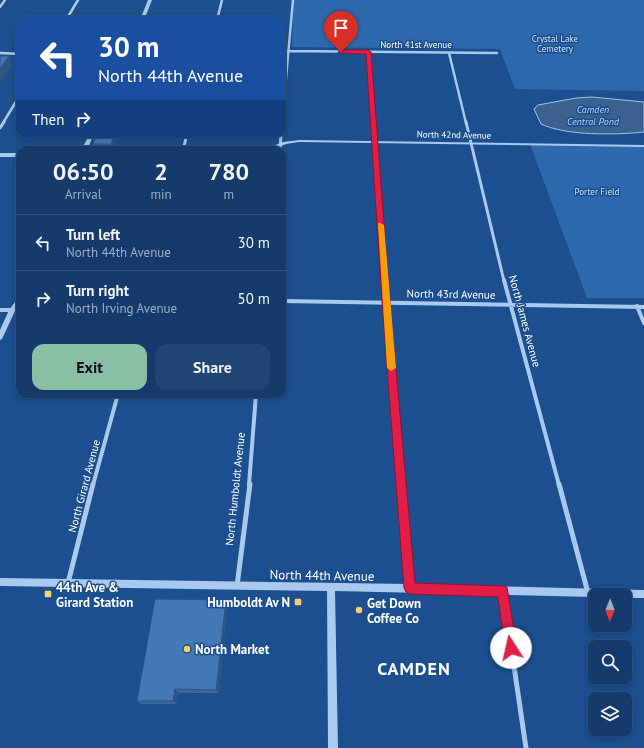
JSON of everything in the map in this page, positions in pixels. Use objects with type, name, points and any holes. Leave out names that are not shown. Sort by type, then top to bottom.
[{"type":"street","points":[[0,7],[6,0]]},
{"type":"street","points":[[68,16],[78,0]]},
{"type":"street","points":[[144,16],[150,0]]},
{"type":"street","points":[[218,16],[222,0]]},
{"type":"street","points":[[286,80],[293,0]]},
{"type":"street","name":"North 41st Avenue","points":[[288,51],[497,53]]},
{"type":"street","points":[[368,52],[386,302],[410,588]]},
{"type":"street","points":[[0,53],[16,54]]},
{"type":"street","name":"North James Avenue","points":[[449,53],[510,304],[588,593]]},
{"type":"street","points":[[0,128],[16,102]]},
{"type":"street","name":"North 42nd Avenue","points":[[283,146],[299,141],[644,146]]},
{"type":"street","points":[[0,155],[16,155]]},
{"type":"street","name":"North 43rd Avenue","points":[[286,301],[644,307]]},
{"type":"street","points":[[0,337],[12,310],[16,305]]},
{"type":"street","points":[[637,306],[644,323]]},
{"type":"street","points":[[0,310],[12,310]]},
{"type":"street","name":"North Girard Avenue","points":[[68,583],[88,502],[117,398]]},
{"type":"street","name":"North Humboldt Avenue","points":[[237,586],[248,506],[256,398]]},
{"type":"street","name":"North 44th Avenue","points":[[0,582],[410,588],[588,593]]},
{"type":"street","points":[[331,588],[333,748]]},
{"type":"street","points":[[503,591],[526,748]]},
{"type":"street","name":"North 44th Avenue","points":[[632,594],[644,594]]},
{"type":"green space","name":"Crystal Lake Cemetery","points":[[294,0],[644,0],[644,91],[515,89],[500,49],[292,47]]},
{"type":"green space","name":"Porter Field","points":[[530,144],[644,146],[644,298],[587,298]]},
{"type":"water","name":"Camden Central Pond","points":[[592,97],[644,102],[644,132],[591,134],[564,131],[541,124],[534,109],[538,105],[576,98]]},
{"type":"building","points":[[0,56],[9,56],[0,69]]},
{"type":"building","points":[[95,138],[113,138],[111,144],[93,144]]},
{"type":"building","name":"North Market","points":[[155,599],[226,600],[216,690],[175,689],[173,701],[137,701]]},
{"type":"slow traffic","points":[[380,225],[391,368]]},
{"type":"place","name":"44th Ave & Girard Station","points":[[48,594]]},
{"type":"place","name":"Humboldt Av N","points":[[298,602]]},
{"type":"place","name":"Get Down Coffee Co","points":[[359,610]]},
{"type":"place","name":"North Market","points":[[187,649]]},
{"type":"district","name":"CAMDEN","points":[[414,669]]},
{"type":"route","points":[[341,52],[368,52],[373,141],[410,588],[503,591],[511,648]]}]
